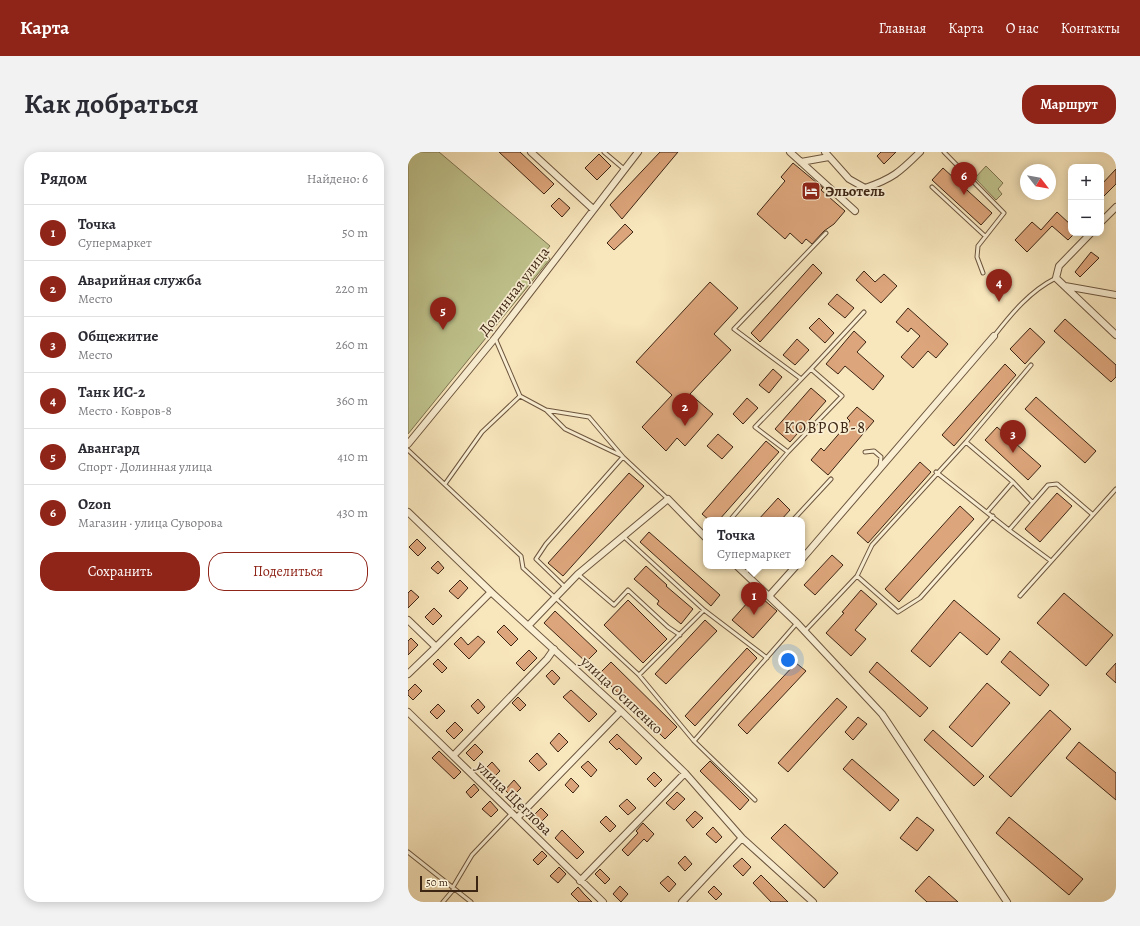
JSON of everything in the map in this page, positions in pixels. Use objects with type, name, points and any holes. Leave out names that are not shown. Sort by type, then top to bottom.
[{"type":"street","points":[[531,152],[593,208]]},
{"type":"street","name":"Долинная улица","points":[[408,444],[495,338],[593,208],[638,152]]},
{"type":"street","points":[[790,152],[855,211]]},
{"type":"street","points":[[801,162],[827,155],[849,179],[865,188],[896,176],[920,152]]},
{"type":"street","points":[[1104,219],[1116,207]]},
{"type":"street","points":[[1088,236],[1059,266],[1056,278],[1116,335]]},
{"type":"street","points":[[1065,286],[1116,295]]},
{"type":"street","points":[[805,556],[994,336]]},
{"type":"street","points":[[528,626],[578,574],[668,499],[703,535]]},
{"type":"street","name":"улица Осипенко","points":[[408,512],[491,592],[621,711],[685,773],[742,838],[813,902]]},
{"type":"street","points":[[740,569],[797,623],[882,714],[1007,902]]},
{"type":"street","points":[[769,596],[793,569]]},
{"type":"street","points":[[408,674],[491,592]]},
{"type":"street","points":[[408,620],[436,647]]},
{"type":"street","points":[[453,756],[547,660],[554,649]]},
{"type":"street","points":[[518,818],[621,711]]},
{"type":"street","name":"улица Щеглова","points":[[408,712],[603,902]]},
{"type":"street","points":[[580,881],[685,773]]},
{"type":"street","points":[[682,902],[742,838]]},
{"type":"lane","points":[[604,152],[624,169]]},
{"type":"lane","points":[[944,152],[1004,213],[980,242],[976,250],[983,273]]},
{"type":"lane","points":[[932,187],[985,236]]},
{"type":"lane","points":[[800,378],[734,330],[826,233]]},
{"type":"lane","points":[[994,336],[1041,286],[1056,278]]},
{"type":"lane","points":[[788,452],[755,427],[864,312]]},
{"type":"lane","points":[[495,338],[511,372],[520,396],[546,410],[565,430],[623,457]]},
{"type":"lane","points":[[804,632],[857,576],[872,545],[936,472],[966,442],[1031,365]]},
{"type":"lane","points":[[733,517],[788,452],[842,396],[811,369]]},
{"type":"lane","points":[[445,484],[482,432],[520,396]]},
{"type":"lane","points":[[546,410],[590,417],[623,457],[668,499]]},
{"type":"lane","points":[[966,442],[1013,482],[1032,502]]},
{"type":"lane","points":[[408,450],[522,556],[523,568],[639,675],[694,741],[755,800]]},
{"type":"lane","points":[[865,452],[874,451],[881,457],[880,468]]},
{"type":"lane","points":[[565,587],[536,559],[546,544],[623,457]]},
{"type":"lane","points":[[936,472],[1051,561]]},
{"type":"lane","points":[[796,517],[831,479]]},
{"type":"lane","points":[[987,512],[1013,482]]},
{"type":"lane","points":[[1010,530],[1032,502],[1048,485],[1057,484],[1092,514]]},
{"type":"lane","points":[[1020,596],[1116,489]]},
{"type":"lane","points":[[857,576],[898,612],[920,598],[993,516]]},
{"type":"lane","points":[[623,536],[704,610],[767,658]]},
{"type":"lane","points":[[745,573],[749,569]]},
{"type":"lane","points":[[578,574],[614,605],[628,590],[668,627],[680,635]]},
{"type":"lane","points":[[639,675],[704,610]]},
{"type":"lane","points":[[694,741],[797,623]]},
{"type":"lane","points":[[444,902],[472,855],[512,813]]},
{"type":"lane","points":[[408,852],[471,902]]},
{"type":"green space","points":[[408,152],[439,152],[550,246],[545,252],[550,259],[408,434]]},
{"type":"green space","points":[[986,166],[1003,183],[998,189],[1002,194],[996,200],[975,178]]},
{"type":"building","points":[[499,152],[520,152],[554,184],[544,194]]},
{"type":"building","points":[[660,152],[678,152],[622,219],[610,205]]},
{"type":"building","points":[[881,152],[896,152],[884,164],[877,156]]},
{"type":"building","points":[[599,154],[611,166],[597,180],[585,168]]},
{"type":"building","points":[[793,163],[823,188],[821,190],[845,211],[834,224],[824,231],[812,244],[806,239],[802,244],[790,233],[785,239],[757,214],[785,181],[781,177]]},
{"type":"building","points":[[943,168],[992,213],[981,225],[932,180]]},
{"type":"building","points":[[1116,169],[1116,184],[1104,196],[1104,182]]},
{"type":"building","points":[[559,198],[570,208],[562,217],[551,206]]},
{"type":"building","points":[[1057,212],[1068,222],[1068,236],[1072,236],[1068,240],[1052,226],[1027,252],[1015,240],[1032,222],[1041,230]]},
{"type":"building","points":[[625,224],[633,232],[614,250],[607,243]]},
{"type":"building","points":[[1091,252],[1099,258],[1080,277],[1075,272]]},
{"type":"building","points":[[813,264],[822,273],[760,342],[751,333]]},
{"type":"building","points":[[864,271],[875,282],[884,274],[897,286],[881,303],[856,280]]},
{"type":"building","points":[[710,282],[738,308],[714,334],[731,350],[690,394],[713,414],[685,446],[677,438],[666,451],[642,427],[672,395],[636,362]]},
{"type":"building","points":[[837,294],[854,308],[845,318],[828,304]]},
{"type":"building","points":[[908,308],[948,344],[936,358],[928,351],[913,368],[901,357],[920,336],[911,328],[908,332],[896,322]]},
{"type":"building","points":[[819,318],[834,333],[825,343],[809,328]]},
{"type":"building","points":[[1065,319],[1116,365],[1116,377],[1111,382],[1054,331]]},
{"type":"building","points":[[1030,328],[1045,342],[1025,364],[1010,349]]},
{"type":"building","points":[[854,331],[866,342],[857,352],[884,376],[873,390],[845,366],[838,374],[826,364]]},
{"type":"building","points":[[797,339],[809,350],[795,365],[783,355]]},
{"type":"building","points":[[1005,364],[1016,375],[954,446],[942,435]]},
{"type":"building","points":[[773,369],[782,377],[769,393],[759,385]]},
{"type":"building","points":[[811,388],[826,401],[790,442],[775,429]]},
{"type":"building","points":[[1036,397],[1096,451],[1085,463],[1025,409]]},
{"type":"building","points":[[747,398],[758,408],[743,424],[733,414]]},
{"type":"building","points":[[857,407],[874,421],[828,475],[811,460],[821,448],[824,451],[850,421],[847,418]]},
{"type":"building","points":[[997,427],[1041,466],[1028,480],[985,440]]},
{"type":"building","points":[[718,434],[733,447],[722,459],[707,446]]},
{"type":"building","points":[[766,441],[779,452],[722,517],[706,517],[702,514]]},
{"type":"building","points":[[920,462],[931,472],[868,543],[857,533]]},
{"type":"building","points":[[629,473],[644,486],[563,576],[548,563]]},
{"type":"building","points":[[1057,493],[1072,506],[1040,542],[1025,529]]},
{"type":"building","points":[[778,498],[790,510],[784,517],[761,517]]},
{"type":"building","points":[[960,506],[974,519],[899,602],[885,589]]},
{"type":"building","points":[[649,532],[720,595],[711,606],[640,542]]},
{"type":"building","points":[[417,539],[426,548],[418,556],[409,547]]},
{"type":"building","points":[[832,555],[843,565],[815,595],[804,585]]},
{"type":"building","points":[[438,561],[444,568],[438,574],[431,568]]},
{"type":"building","points":[[646,566],[667,585],[666,586],[693,609],[681,624],[657,604],[659,601],[634,579]]},
{"type":"building","points":[[460,580],[468,588],[458,599],[449,591]]},
{"type":"building","points":[[411,590],[419,597],[408,608],[408,593]]},
{"type":"building","points":[[861,590],[877,604],[855,630],[866,639],[851,656],[826,633],[844,613],[842,612]]},
{"type":"building","points":[[756,593],[777,611],[753,638],[732,620]]},
{"type":"building","points":[[1064,593],[1113,635],[1086,666],[1037,623]]},
{"type":"building","points":[[628,600],[667,639],[643,663],[604,625]]},
{"type":"building","points":[[954,600],[1000,639],[987,655],[960,632],[930,667],[911,651]]},
{"type":"building","points":[[434,608],[442,616],[433,625],[425,617]]},
{"type":"building","points":[[555,611],[597,651],[586,662],[544,623]]},
{"type":"building","points":[[705,620],[717,631],[666,684],[655,674]]},
{"type":"building","points":[[504,625],[518,639],[511,646],[497,632]]},
{"type":"building","points":[[478,636],[485,642],[469,659],[454,644],[461,637],[468,645]]},
{"type":"building","points":[[411,638],[418,645],[408,655],[408,641]]},
{"type":"building","points":[[747,648],[757,658],[695,726],[685,716]]},
{"type":"building","points":[[529,650],[537,658],[524,671],[516,663]]},
{"type":"building","points":[[1010,651],[1049,685],[1040,696],[1001,662]]},
{"type":"building","points":[[438,659],[447,668],[442,673],[433,664]]},
{"type":"building","points":[[611,662],[677,727],[665,739],[599,674]]},
{"type":"building","points":[[877,662],[928,708],[920,717],[869,672]]},
{"type":"building","points":[[796,663],[806,671],[747,734],[738,725]]},
{"type":"building","points":[[1116,663],[1116,683],[1106,674]]},
{"type":"building","points":[[552,670],[560,678],[554,685],[546,676]]},
{"type":"building","points":[[987,683],[1010,703],[972,747],[949,727]]},
{"type":"building","points":[[415,684],[422,691],[413,700],[408,695],[408,691]]},
{"type":"building","points":[[571,690],[597,714],[589,722],[563,697]]},
{"type":"building","points":[[518,697],[526,705],[520,711],[512,703]]},
{"type":"building","points":[[837,698],[847,707],[788,772],[778,763]]},
{"type":"building","points":[[478,699],[485,707],[478,714],[471,706]]},
{"type":"building","points":[[438,704],[445,711],[437,719],[430,712]]},
{"type":"building","points":[[1050,710],[1071,729],[1011,797],[989,777]]},
{"type":"building","points":[[858,717],[867,724],[853,740],[845,732]]},
{"type":"building","points":[[455,722],[463,730],[454,739],[446,731]]},
{"type":"building","points":[[933,730],[984,776],[974,786],[924,740]]},
{"type":"building","points":[[559,733],[568,742],[558,752],[550,743]]},
{"type":"building","points":[[617,734],[642,758],[636,765],[619,748],[617,750],[609,742]]},
{"type":"building","points":[[1079,742],[1116,773],[1116,800],[1066,758]]},
{"type":"building","points":[[475,744],[483,752],[474,761],[466,753]]},
{"type":"building","points":[[439,751],[461,772],[454,779],[432,758]]},
{"type":"building","points":[[537,753],[547,764],[539,771],[529,761]]},
{"type":"building","points":[[852,759],[899,800],[890,811],[843,769]]},
{"type":"building","points":[[588,761],[597,770],[591,777],[581,767]]},
{"type":"building","points":[[710,761],[749,800],[740,810],[700,771]]},
{"type":"building","points":[[492,762],[500,771],[492,779],[484,770]]},
{"type":"building","points":[[654,772],[662,780],[655,787],[647,779]]},
{"type":"building","points":[[571,778],[579,786],[573,793],[565,785]]},
{"type":"building","points":[[514,780],[521,788],[512,797],[505,790]]},
{"type":"building","points":[[474,784],[479,790],[471,798],[466,792]]},
{"type":"building","points":[[677,792],[685,799],[674,810],[666,803]]},
{"type":"building","points":[[627,799],[636,808],[628,815],[619,806]]},
{"type":"building","points":[[490,801],[498,810],[491,817],[482,809]]},
{"type":"building","points":[[541,808],[548,815],[539,824],[532,817]]},
{"type":"building","points":[[695,811],[703,818],[693,828],[686,820]]},
{"type":"building","points":[[606,816],[616,826],[610,832],[600,822]]},
{"type":"building","points":[[917,817],[934,830],[917,851],[900,838]]},
{"type":"building","points":[[1009,817],[1083,879],[1069,895],[996,833]]},
{"type":"building","points":[[643,823],[654,834],[647,842],[644,839],[628,856],[622,850],[638,833],[636,831]]},
{"type":"building","points":[[785,824],[838,873],[824,888],[771,838]]},
{"type":"building","points":[[713,827],[722,837],[716,843],[706,834]]},
{"type":"building","points":[[562,830],[584,852],[577,859],[555,838]]},
{"type":"building","points":[[542,851],[547,856],[538,865],[533,860]]},
{"type":"building","points":[[685,856],[692,864],[685,871],[678,863]]},
{"type":"building","points":[[742,858],[751,867],[743,876],[733,866]]},
{"type":"building","points":[[559,867],[566,874],[558,883],[550,876]]},
{"type":"building","points":[[600,869],[610,879],[605,884],[595,874]]},
{"type":"building","points":[[761,875],[788,902],[771,902],[753,883]]},
{"type":"building","points":[[668,876],[676,884],[669,892],[660,883]]},
{"type":"building","points":[[929,876],[958,902],[927,902],[915,891]]},
{"type":"building","points":[[620,886],[628,894],[621,902],[613,894]]},
{"type":"building","points":[[714,886],[722,894],[716,900],[708,892]]},
{"type":"building","points":[[578,887],[592,902],[579,902],[571,894]]},
{"type":"place","name":"Эльотель","points":[[811,191]]},
{"type":"place","name":"Ozon","points":[[964,195]]},
{"type":"place","name":"Танк ИС-2","points":[[999,302]]},
{"type":"place","name":"Авангард","points":[[443,330]]},
{"type":"place","name":"Аварийная служба","points":[[685,426]]},
{"type":"place","name":"Общежитие","points":[[1013,453]]},
{"type":"place","name":"Точка","points":[[754,615]]},
{"type":"district","name":"КОВРОВ-8","points":[[825,428]]}]
